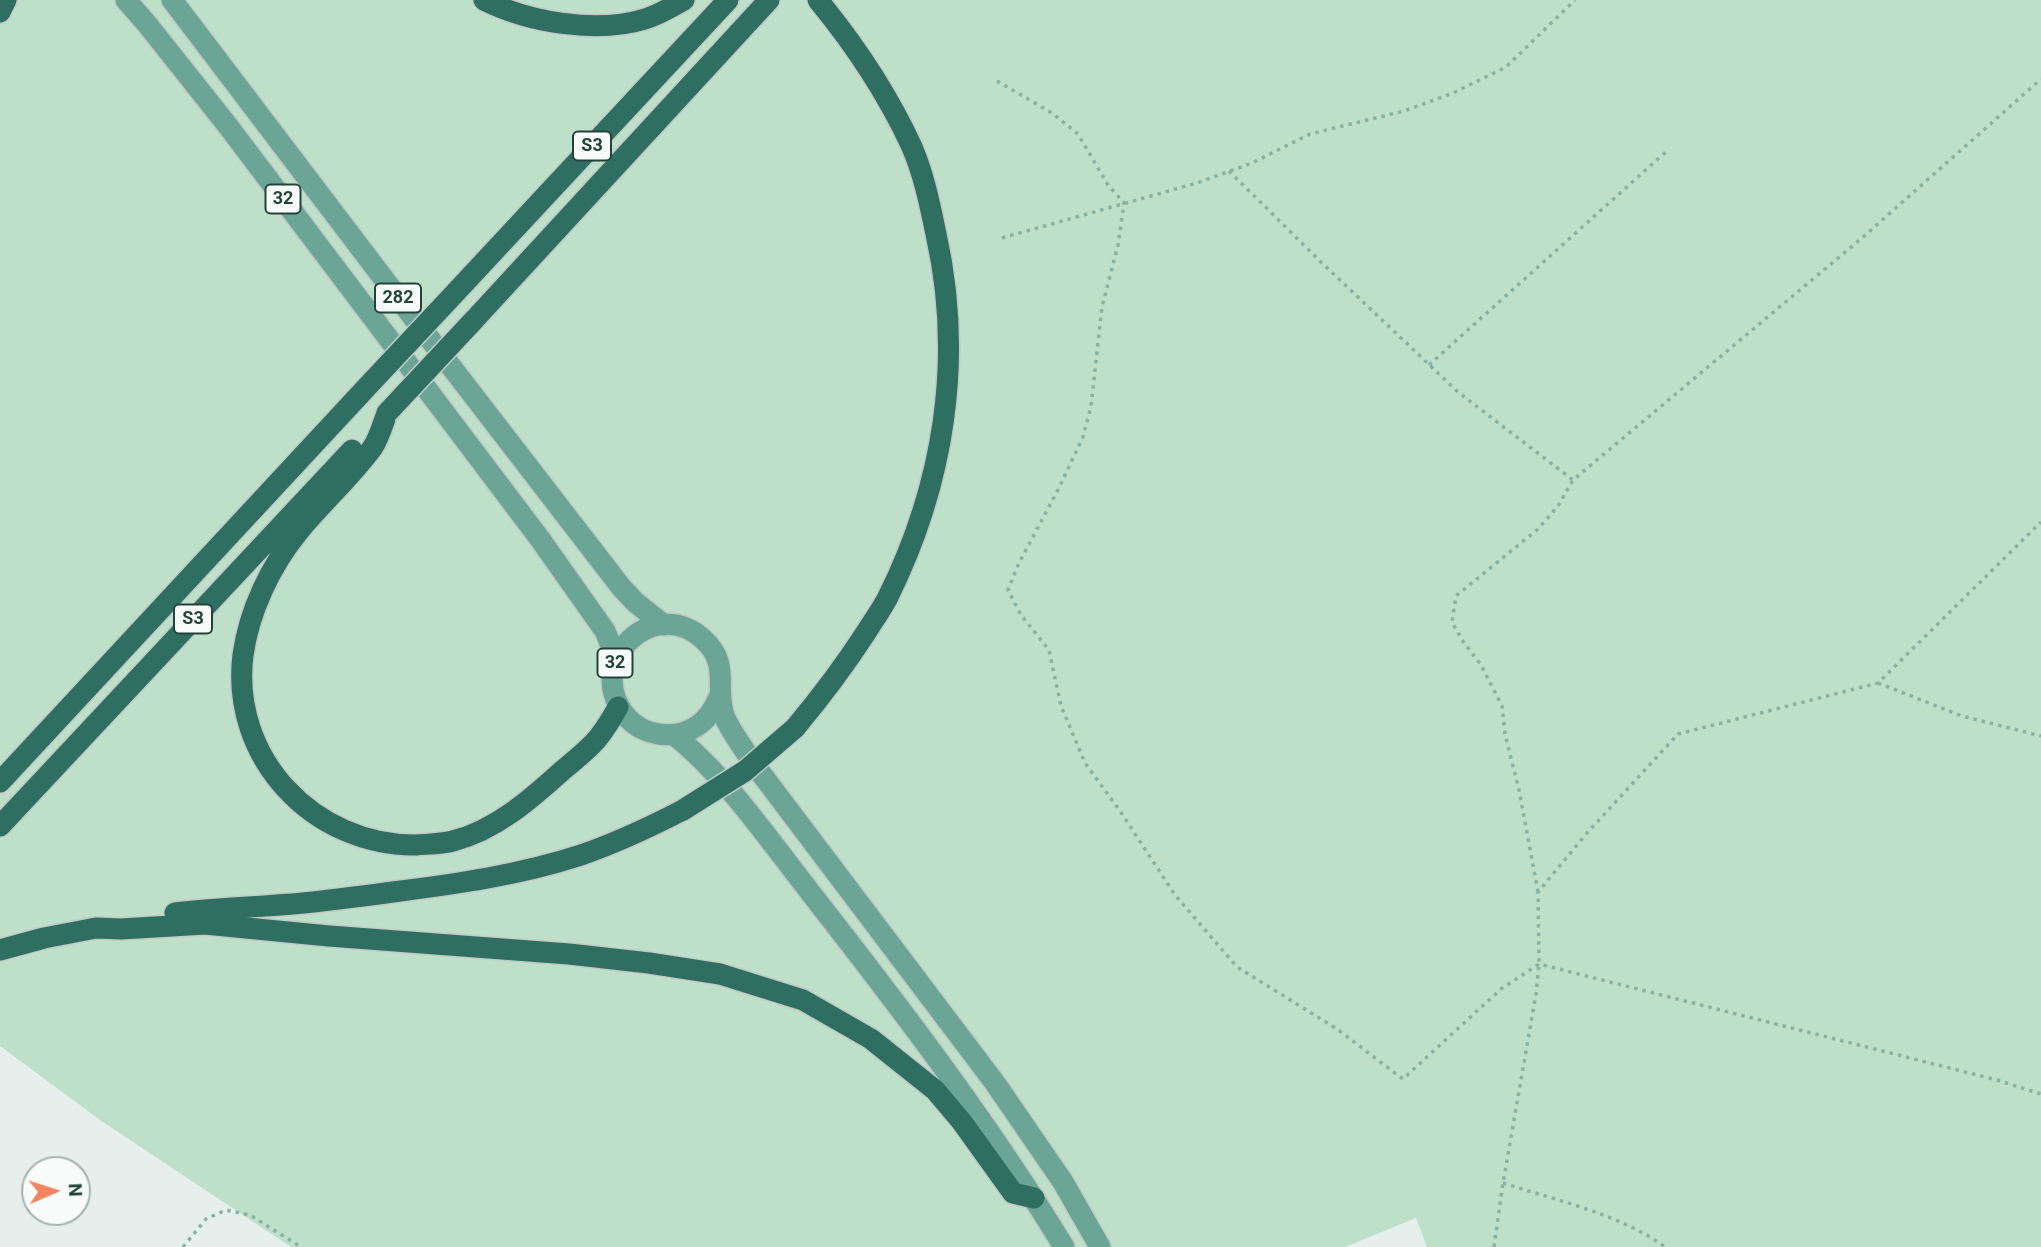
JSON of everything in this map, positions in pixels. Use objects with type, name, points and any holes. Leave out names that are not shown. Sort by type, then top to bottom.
[{"type":"highway","points":[[0,12],[6,0]]},
{"type":"highway","points":[[484,0],[510,12],[535,19],[600,25],[645,19],[684,0]]},
{"type":"highway","name":"S3","points":[[0,782],[728,0]]},
{"type":"highway","name":"S3","points":[[0,826],[474,320],[769,0]]},
{"type":"highway","points":[[105,927],[118,920],[214,908],[302,903],[429,887],[536,868],[583,855],[624,839],[683,810],[745,771],[795,728],[847,663],[886,601],[911,545],[929,490],[944,421],[950,357],[948,300],[926,190],[913,149],[886,97],[839,25],[818,0]]},
{"type":"highway","points":[[387,413],[374,445],[298,532],[279,560],[251,619],[243,653],[243,690],[254,737],[272,771],[306,808],[352,834],[378,842],[401,845],[453,841],[506,817],[547,784],[596,740],[618,707]]},
{"type":"highway","points":[[0,950],[44,938],[105,927],[121,929],[205,924],[569,954],[720,974],[803,1000],[871,1040],[935,1090],[962,1122],[1013,1193],[1034,1198]]},
{"type":"main road","name":"32","points":[[126,0],[236,137],[532,528],[605,631],[616,657]]},
{"type":"main road","name":"282","points":[[172,0],[621,587],[664,625]]},
{"type":"main road","name":"32","points":[[618,707],[612,691],[616,657],[631,638],[641,631],[664,625]]},
{"type":"main road","points":[[618,707],[629,720],[642,729],[657,734],[674,735],[697,726],[707,718],[719,697],[721,671],[711,646],[690,630],[664,625]]},
{"type":"main road","points":[[719,697],[726,718],[760,772],[995,1083],[1063,1182],[1100,1247]]},
{"type":"main road","points":[[674,735],[708,765],[841,931],[954,1081],[1064,1247]]},
{"type":"path","points":[[1002,238],[1229,171],[1252,163],[1310,134],[1404,111],[1452,93],[1506,67],[1575,0]]},
{"type":"path","points":[[1494,1247],[1536,994],[1539,964],[1538,892],[1519,790],[1505,734],[1502,706],[1481,665],[1452,622],[1457,596],[1538,529],[1558,506],[1573,480],[1862,238],[2041,79]]},
{"type":"path","points":[[997,81],[1052,113],[1078,134],[1108,185],[1124,203],[1118,245],[1102,307],[1091,406],[1083,437],[1018,563],[1007,590],[1021,615],[1049,650],[1061,706],[1085,763],[1175,895],[1237,967],[1336,1029],[1403,1079],[1501,989],[1539,964],[1997,1080],[2041,1094]]},
{"type":"path","points":[[1429,365],[1670,149]]},
{"type":"path","points":[[1229,171],[1458,392],[1573,480]]},
{"type":"path","points":[[1538,892],[1587,832],[1678,734],[1878,683],[2041,522]]},
{"type":"path","points":[[1878,683],[1962,716],[2041,736]]},
{"type":"path","points":[[1503,1183],[1646,1233],[1665,1247]]},
{"type":"path","points":[[183,1247],[205,1219],[226,1210],[250,1215],[301,1247]]},
{"type":"green space","points":[[0,0],[2041,0],[2041,1247],[1427,1247],[1416,1218],[1345,1247],[291,1247],[100,1120],[0,1046]]}]
